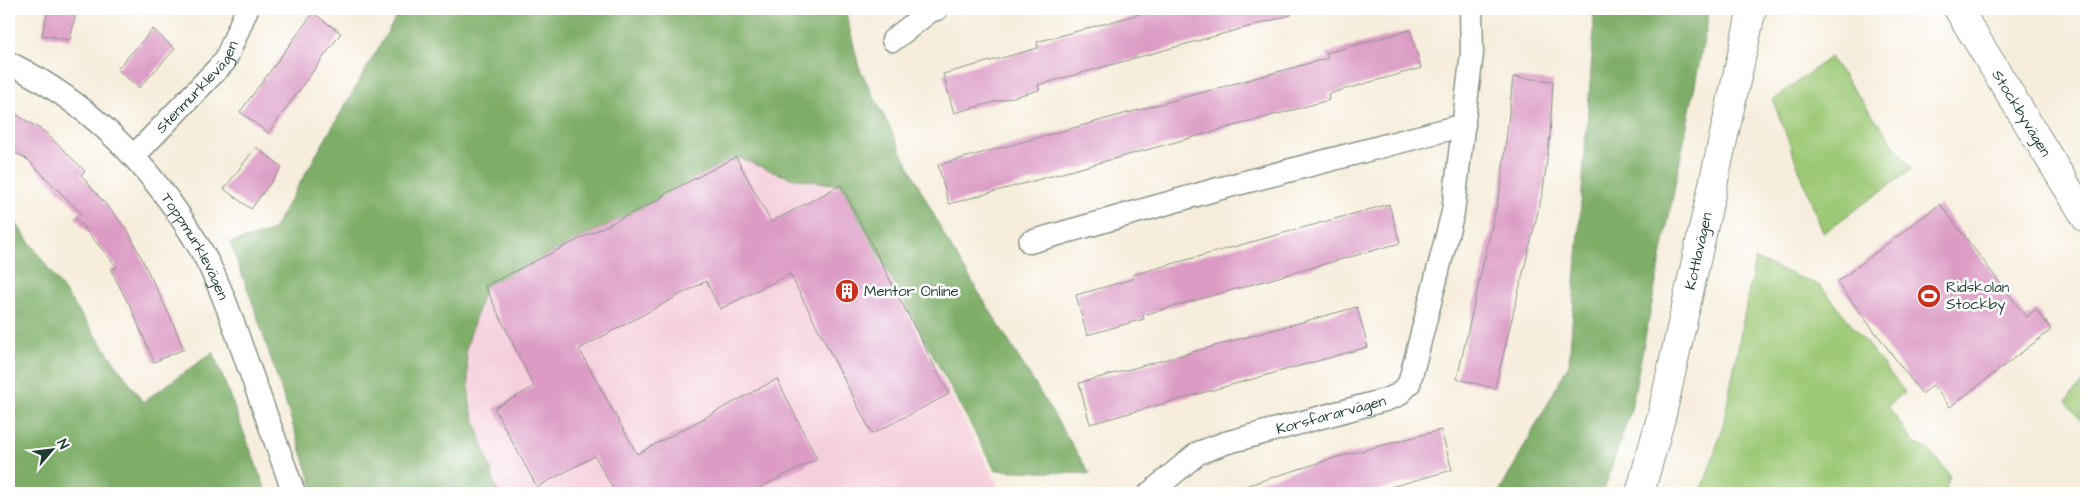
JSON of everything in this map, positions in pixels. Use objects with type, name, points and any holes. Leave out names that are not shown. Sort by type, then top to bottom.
[{"type":"street","name":"Stenmurklevägen","points":[[134,156],[225,61],[247,9]]},
{"type":"street","points":[[893,40],[930,11],[937,9]]},
{"type":"street","name":"Korsfararvägen","points":[[1150,493],[1198,454],[1225,443],[1385,400],[1398,395],[1409,384],[1453,212],[1472,53],[1472,9]]},
{"type":"street","name":"Kottlavägen","points":[[1640,493],[1662,414],[1752,9]]},
{"type":"street","name":"Stockbyvägen","points":[[1958,9],[2086,218]]},
{"type":"street","name":"Toppmurklevägen","points":[[9,63],[70,100],[103,126],[134,156],[169,198],[202,251],[228,311],[294,493]]},
{"type":"street","points":[[1030,242],[1218,189],[1464,125]]},
{"type":"shaded area","points":[[736,157],[790,178],[841,185],[1002,493],[498,493],[470,405],[466,349],[485,286],[647,205]]},
{"type":"green space","points":[[398,9],[845,9],[859,67],[946,239],[1090,474],[995,470],[841,185],[790,178],[736,157],[647,205],[485,286],[466,349],[470,405],[498,493],[315,493],[253,304],[230,243],[272,231],[398,14]]},
{"type":"green space","points":[[1593,9],[1710,9],[1631,409],[1603,493],[1499,493],[1569,364],[1594,30]]},
{"type":"green space","points":[[1830,57],[1912,169],[1823,233],[1773,100]]},
{"type":"green space","points":[[9,213],[143,402],[213,352],[267,493],[9,493]]},
{"type":"green space","points":[[1755,259],[1821,286],[1905,392],[1888,406],[1914,443],[1929,450],[1950,475],[1945,493],[1701,493],[1722,430]]},
{"type":"green space","points":[[2086,378],[2086,427],[2066,401]]},
{"type":"building","points":[[48,9],[77,9],[70,40],[42,35]]},
{"type":"building","points":[[1158,9],[1290,9],[1291,15],[1038,85],[1039,90],[954,113],[943,74],[1038,48],[1037,42]]},
{"type":"building","points":[[313,13],[341,33],[268,133],[240,112]]},
{"type":"building","points":[[153,29],[175,49],[139,88],[117,69]]},
{"type":"building","points":[[1410,30],[1421,68],[1328,94],[1329,100],[949,204],[938,165],[1328,58],[1326,53]]},
{"type":"building","points":[[1513,77],[1553,81],[1550,136],[1543,191],[1495,388],[1457,379],[1501,186]]},
{"type":"building","points":[[9,110],[45,132],[85,171],[81,175],[128,231],[184,349],[154,362],[129,303],[111,270],[117,267],[75,217],[81,213],[28,160],[9,149]]},
{"type":"building","points":[[256,147],[282,167],[251,209],[224,189]]},
{"type":"building","points":[[736,157],[771,222],[841,185],[949,394],[872,434],[790,274],[720,309],[706,281],[579,349],[637,454],[777,379],[817,459],[749,493],[615,493],[595,456],[537,487],[494,408],[534,387],[485,286],[662,198],[661,196]]},
{"type":"building","points":[[1389,204],[1400,243],[1143,315],[1144,319],[1087,335],[1076,295],[1133,279],[1132,275]]},
{"type":"building","name":"Ridskolan Stockby","points":[[1940,204],[2026,317],[2036,309],[2051,330],[1950,407],[1933,385],[1922,394],[1837,282]]},
{"type":"building","points":[[1357,307],[1368,347],[1090,424],[1079,383]]},
{"type":"building","points":[[1441,430],[1452,470],[1369,493],[1239,493],[1239,488],[1334,458]]},
{"type":"place","name":"Mentor Online","points":[[847,291]]},
{"type":"place","name":"Ridskolan Stockby","points":[[1929,296]]}]
